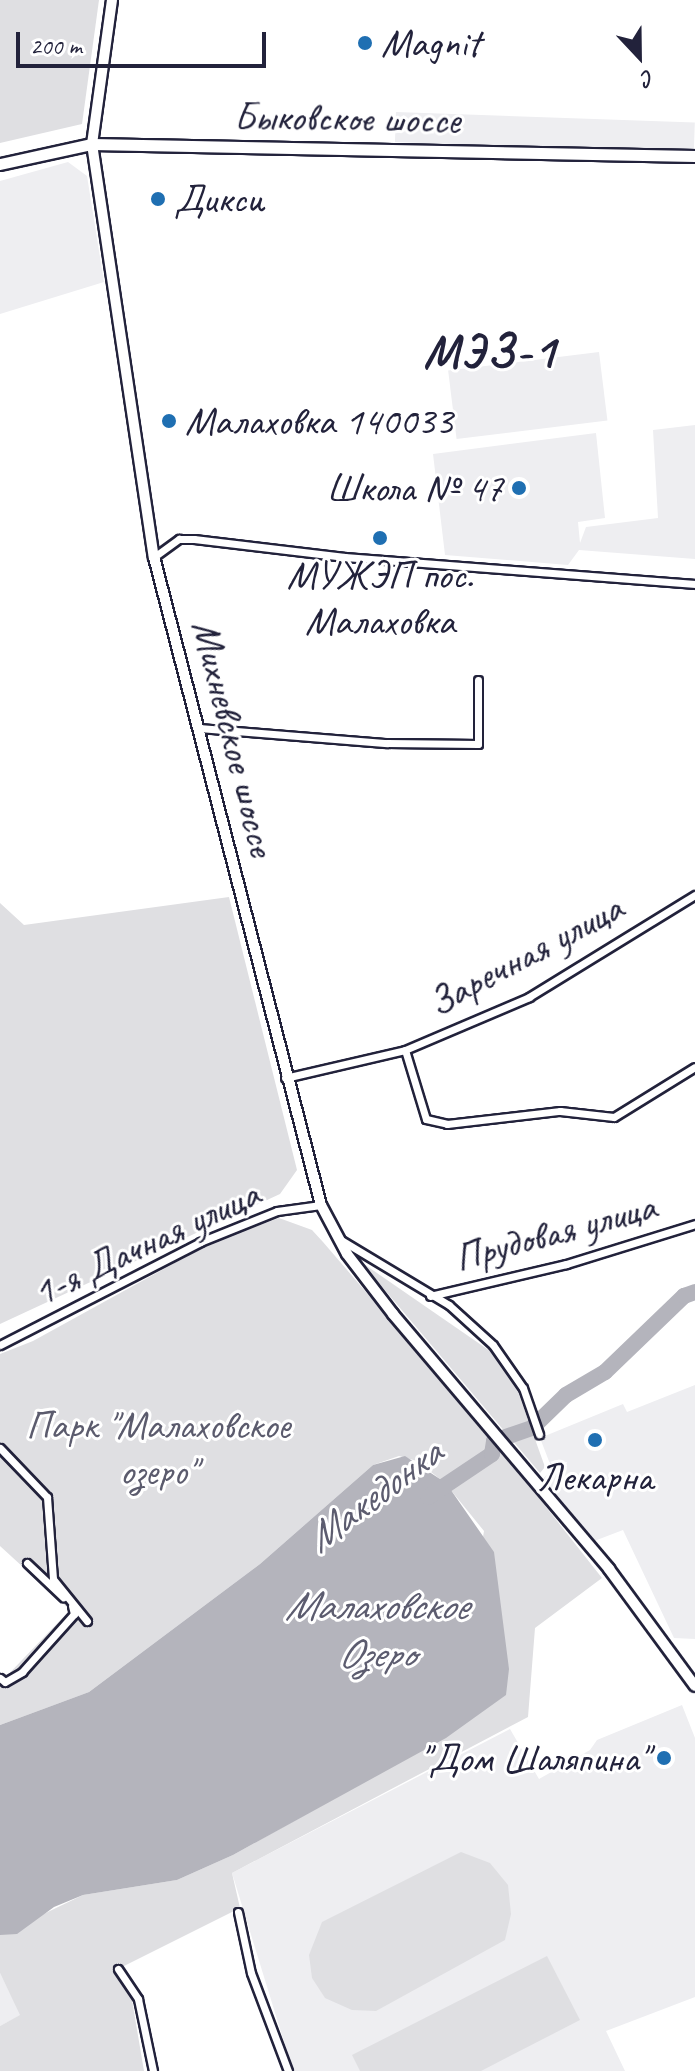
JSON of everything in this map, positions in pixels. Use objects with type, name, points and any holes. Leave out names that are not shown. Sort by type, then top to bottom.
[{"type":"main road","name":"Михневское шоссе","points":[[112,0],[92,144],[154,557],[285,1078],[321,1205],[335,1236],[393,1314],[533,1476],[695,1686]]},
{"type":"main road","name":"Быковское шоссе","points":[[0,164],[92,144],[695,156]]},
{"type":"street","points":[[154,557],[179,539],[194,539],[345,557],[695,584]]},
{"type":"street","points":[[199,728],[387,743],[478,744],[478,680]]},
{"type":"street","name":"Заречная улица","points":[[285,1078],[405,1050],[529,997],[695,895]]},
{"type":"street","points":[[405,1050],[426,1119],[436,1123],[560,1111],[614,1117],[695,1067]]},
{"type":"street","name":"1-я Дачная улица","points":[[0,1345],[200,1242],[277,1211],[321,1205]]},
{"type":"street","name":"Прудовая улица","points":[[430,1296],[566,1264],[695,1224]]},
{"type":"street","points":[[335,1236],[449,1305],[493,1345],[523,1388],[539,1434]]},
{"type":"street","points":[[0,1448],[47,1497],[53,1579],[87,1621]]},
{"type":"street","points":[[0,1678],[5,1682],[22,1672],[74,1614],[27,1563]]},
{"type":"street","points":[[238,1912],[251,1973],[288,2071]]},
{"type":"street","points":[[118,1969],[138,1999],[153,2071]]},
{"type":"shaded area","points":[[396,112],[695,122],[694,152],[395,142]]},
{"type":"shaded area","points":[[68,162],[87,176],[104,282],[0,314],[0,181]]},
{"type":"shaded area","points":[[599,352],[607,420],[457,439],[448,371]]},
{"type":"shaded area","name":"Школа № 47","points":[[695,425],[695,559],[579,550],[568,565],[445,555],[433,454],[596,433],[605,518],[578,522],[580,543],[586,527],[658,518],[653,430]]},
{"type":"shaded area","points":[[695,1385],[695,1639],[674,1638],[623,1530],[589,1543],[542,1480],[552,1469],[540,1438],[623,1404],[627,1412]]},
{"type":"shaded area","points":[[682,1705],[695,1738],[695,1997],[606,2031],[625,2071],[293,2071],[232,1873],[510,1729],[539,1779],[590,1750],[597,1740]]},
{"type":"shaded area","points":[[0,1973],[21,2015],[0,2026]]},
{"type":"green space","points":[[0,0],[99,0],[82,124],[0,143]]},
{"type":"green space","points":[[229,897],[297,1170],[280,1194],[0,1324],[0,903],[24,925]]},
{"type":"green space","name":"Парк \"Малаховское озеро\"","points":[[279,1218],[312,1230],[323,1242],[494,1441],[602,1578],[535,1628],[528,1717],[232,1873],[240,1908],[118,1969],[132,2000],[144,2071],[0,2071],[0,2026],[20,2015],[0,1973],[0,1935],[83,1895],[177,1880],[233,1855],[450,1734],[484,1531],[445,1483],[417,1461],[399,1456],[373,1465],[260,1564],[89,1692],[0,1725],[0,1683],[70,1610],[0,1546],[0,1354],[33,1341],[211,1243]]},
{"type":"green space","points":[[361,1262],[490,1351],[518,1392],[545,1467],[540,1473]]},
{"type":"green space","points":[[461,1852],[490,1863],[508,1885],[511,1914],[505,1940],[376,2011],[352,2010],[325,1998],[312,1978],[309,1955],[322,1922]]},
{"type":"green space","points":[[547,1956],[580,2020],[481,2071],[360,2071],[352,2055]]},
{"type":"water","name":"Малаховское Озеро","points":[[405,1456],[446,1483],[494,1552],[509,1669],[506,1695],[446,1738],[233,1855],[177,1880],[83,1895],[54,1907],[17,1934],[0,1935],[0,1725],[89,1692],[260,1564],[373,1465]]},
{"type":"waterway","name":"Македонка","points":[[428,1497],[492,1454],[494,1441],[532,1428],[566,1395],[605,1372],[684,1296],[695,1292]]},
{"type":"place","name":"Magnit","points":[[365,43]]},
{"type":"place","name":"Дикси","points":[[158,199]]},
{"type":"place","name":"Малаховка 140033","points":[[169,421]]},
{"type":"place","name":"Школа № 47","points":[[519,488]]},
{"type":"place","name":"МУЖЭП пос. Малаховка","points":[[380,538]]},
{"type":"place","name":"Лекарна","points":[[595,1440]]},
{"type":"place","name":"\"Дом Шаляпина\"","points":[[664,1758]]},
{"type":"district","name":"МЭЗ-1","points":[[490,352]]}]
